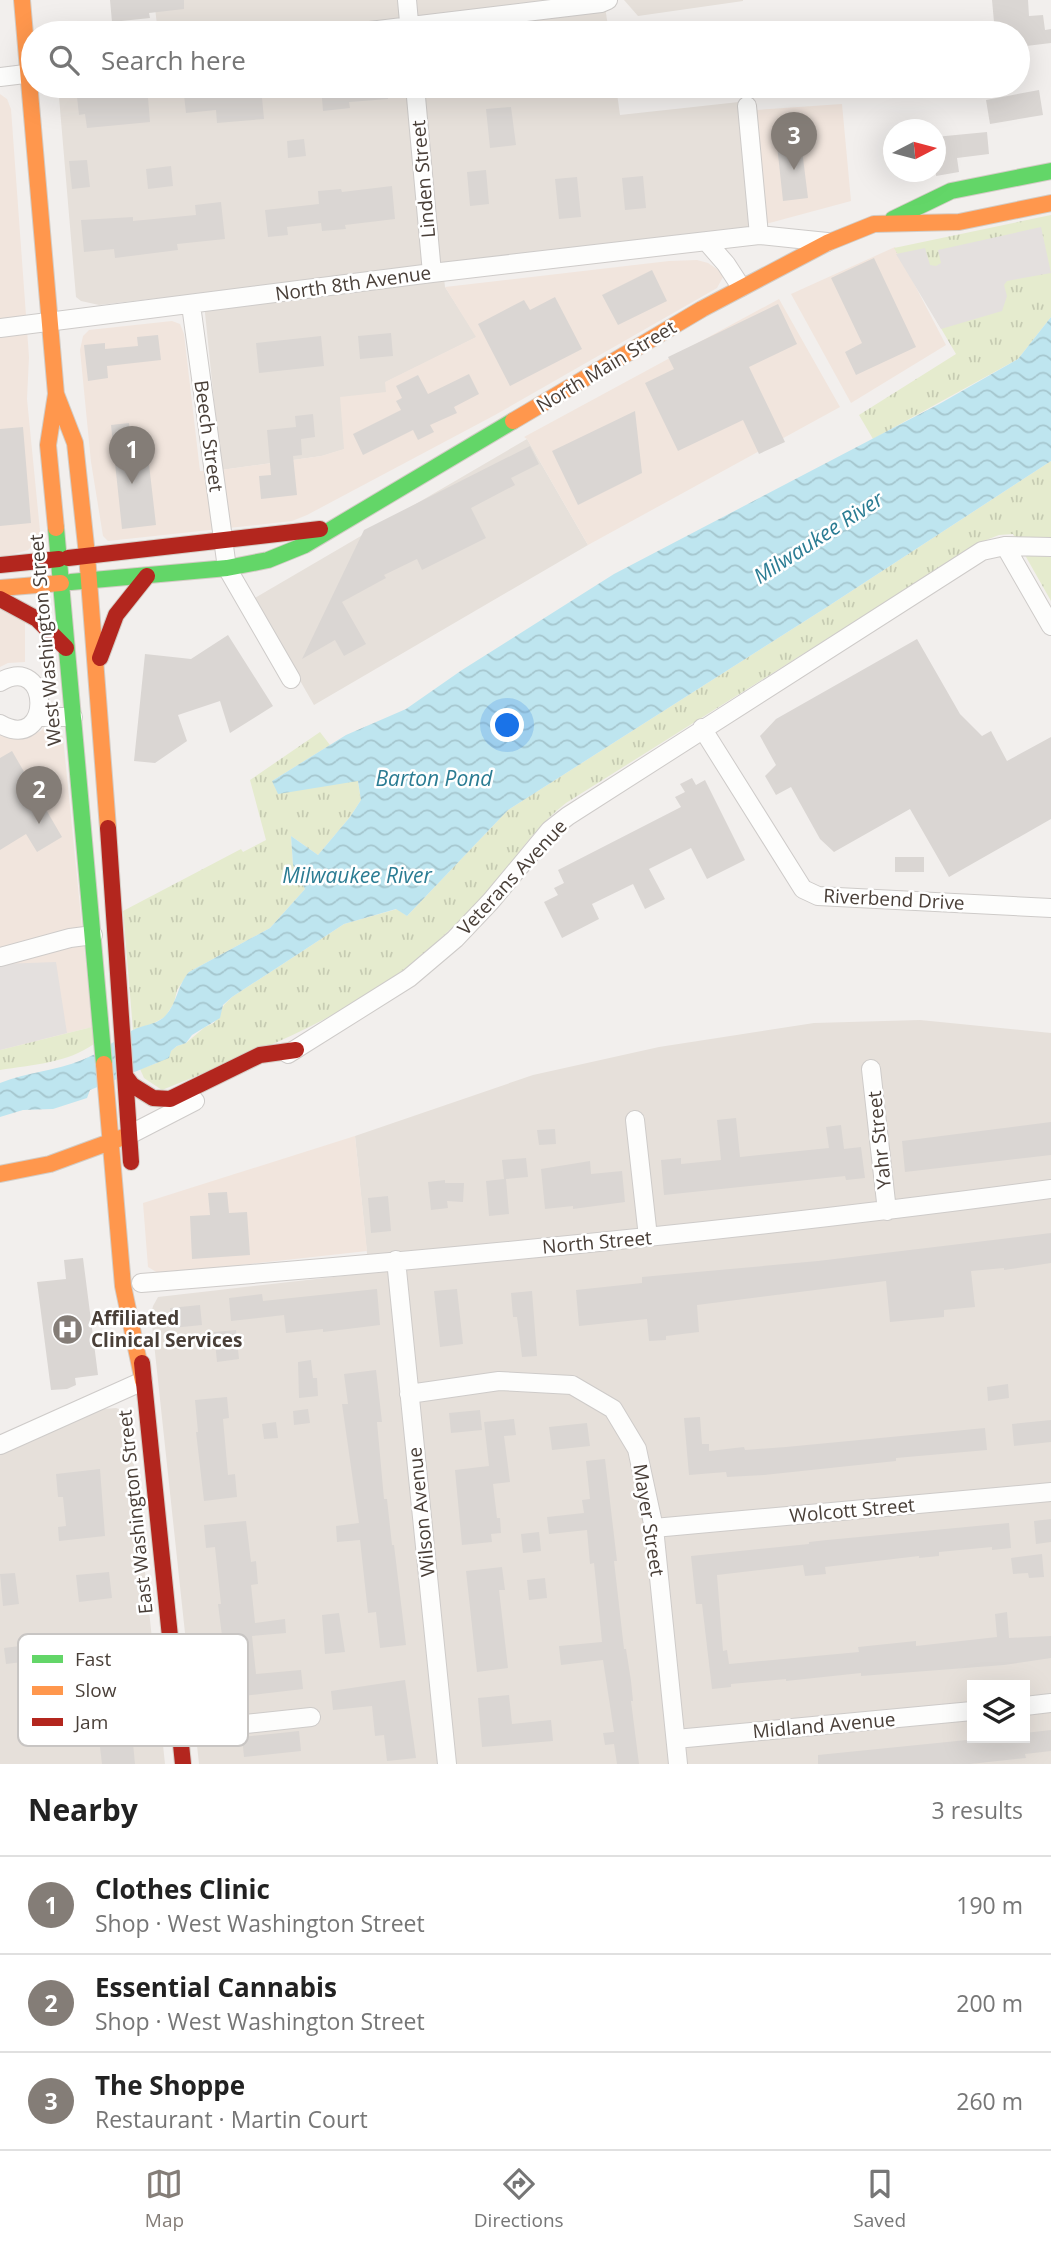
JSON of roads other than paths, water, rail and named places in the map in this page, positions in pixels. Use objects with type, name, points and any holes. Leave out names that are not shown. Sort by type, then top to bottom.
[{"type":"main road","name":"West Washington Street","points":[[22,0],[25,21]]},
{"type":"main road","name":"West Washington Street","points":[[33,98],[56,394],[48,444],[106,1092]]},
{"type":"main road","name":"North Main Street","points":[[887,222],[951,191],[1051,171]]},
{"type":"main road","name":"North Main Street","points":[[0,588],[227,568],[268,560],[304,545],[741,287],[828,243],[874,224],[959,222],[1051,204]]},
{"type":"main road","name":"West Washington Street","points":[[56,394],[75,443],[87,555],[128,1082]]},
{"type":"main road","name":"North Main Street","points":[[0,565],[333,527]]},
{"type":"main road","points":[[96,671],[116,615],[147,576]]},
{"type":"main road","points":[[0,599],[38,618],[66,648]]},
{"type":"main road","points":[[128,1082],[153,1098],[170,1098],[260,1055],[296,1050]]},
{"type":"main road","points":[[128,1082],[133,1177]]},
{"type":"main road","name":"East Washington Street","points":[[106,1092],[123,1286],[143,1381]]},
{"type":"main road","name":"Veterans Avenue","points":[[0,1174],[35,1168],[129,1135]]},
{"type":"main road","name":"East Washington Street","points":[[141,1277],[143,1381],[170,1634]]},
{"type":"main road","name":"East Washington Street","points":[[181,1746],[183,1764]]},
{"type":"street","points":[[407,0],[409,21]]},
{"type":"street","points":[[474,21],[608,0]]},
{"type":"street","points":[[0,77],[21,74]]},
{"type":"street","name":"Linden Street","points":[[416,98],[432,273]]},
{"type":"street","points":[[747,106],[759,235]]},
{"type":"street","name":"North 8th Avenue","points":[[0,328],[759,235],[828,243]]},
{"type":"street","points":[[706,241],[741,287]]},
{"type":"street","name":"Beech Street","points":[[191,305],[227,568]]},
{"type":"street","points":[[1005,546],[1051,626]]},
{"type":"street","name":"Veterans Avenue","points":[[129,1135],[296,1050],[410,978],[491,901],[550,831],[568,816],[702,728],[982,551],[1005,546],[1051,547]]},
{"type":"street","points":[[227,568],[291,678]]},
{"type":"street","points":[[0,682],[19,677],[34,685],[41,701],[37,717],[28,726],[13,729],[0,724]]},
{"type":"street","points":[[37,717],[73,717]]},
{"type":"street","name":"Riverbend Drive","points":[[702,728],[803,889],[818,896],[1051,908]]},
{"type":"street","points":[[0,957],[93,934]]},
{"type":"street","name":"Yahr Street","points":[[871,1069],[887,1211]]},
{"type":"street","points":[[635,1120],[648,1237]]},
{"type":"street","name":"North Street","points":[[141,1277],[396,1260],[648,1237],[887,1211],[1051,1189]]},
{"type":"street","name":"Wilson Avenue","points":[[396,1260],[447,1764]]},
{"type":"street","points":[[0,1445],[143,1381]]},
{"type":"street","name":"Mayer Street","points":[[409,1394],[499,1381],[572,1385],[613,1409],[637,1449],[654,1528],[678,1764]]},
{"type":"street","name":"Wolcott Street","points":[[654,1528],[1051,1492]]},
{"type":"street","points":[[1030,1705],[1051,1703]]},
{"type":"street","name":"Midland Avenue","points":[[676,1739],[967,1711]]},
{"type":"street","points":[[248,1724],[311,1717]]},
{"type":"water","name":"Barton Pond","points":[[1051,317],[1051,461],[508,810],[407,916],[396,909],[344,924],[232,997],[223,1005],[220,1018],[192,1035],[186,1043],[177,1046],[171,1051],[169,1058],[90,1090],[87,1098],[53,1109],[23,1110],[0,1117],[0,1083],[82,1060],[133,1030],[160,1020],[168,1013],[189,972],[270,928],[305,889],[293,865],[291,836],[318,855],[361,800],[358,781],[278,794],[272,781],[346,735],[406,709],[462,670],[614,574],[941,403],[1018,359]]},
{"type":"place","name":"The Shoppe","points":[[794,170]]},
{"type":"place","name":"Clothes Clinic","points":[[132,484]]},
{"type":"place","name":"Essential Cannabis","points":[[39,824]]},
{"type":"place","name":"Affiliated Clinical Services","points":[[68,1329]]},
{"type":"water label","name":"Milwaukee River","points":[[818,537]]},
{"type":"water label","name":"Milwaukee River","points":[[357,875]]}]
